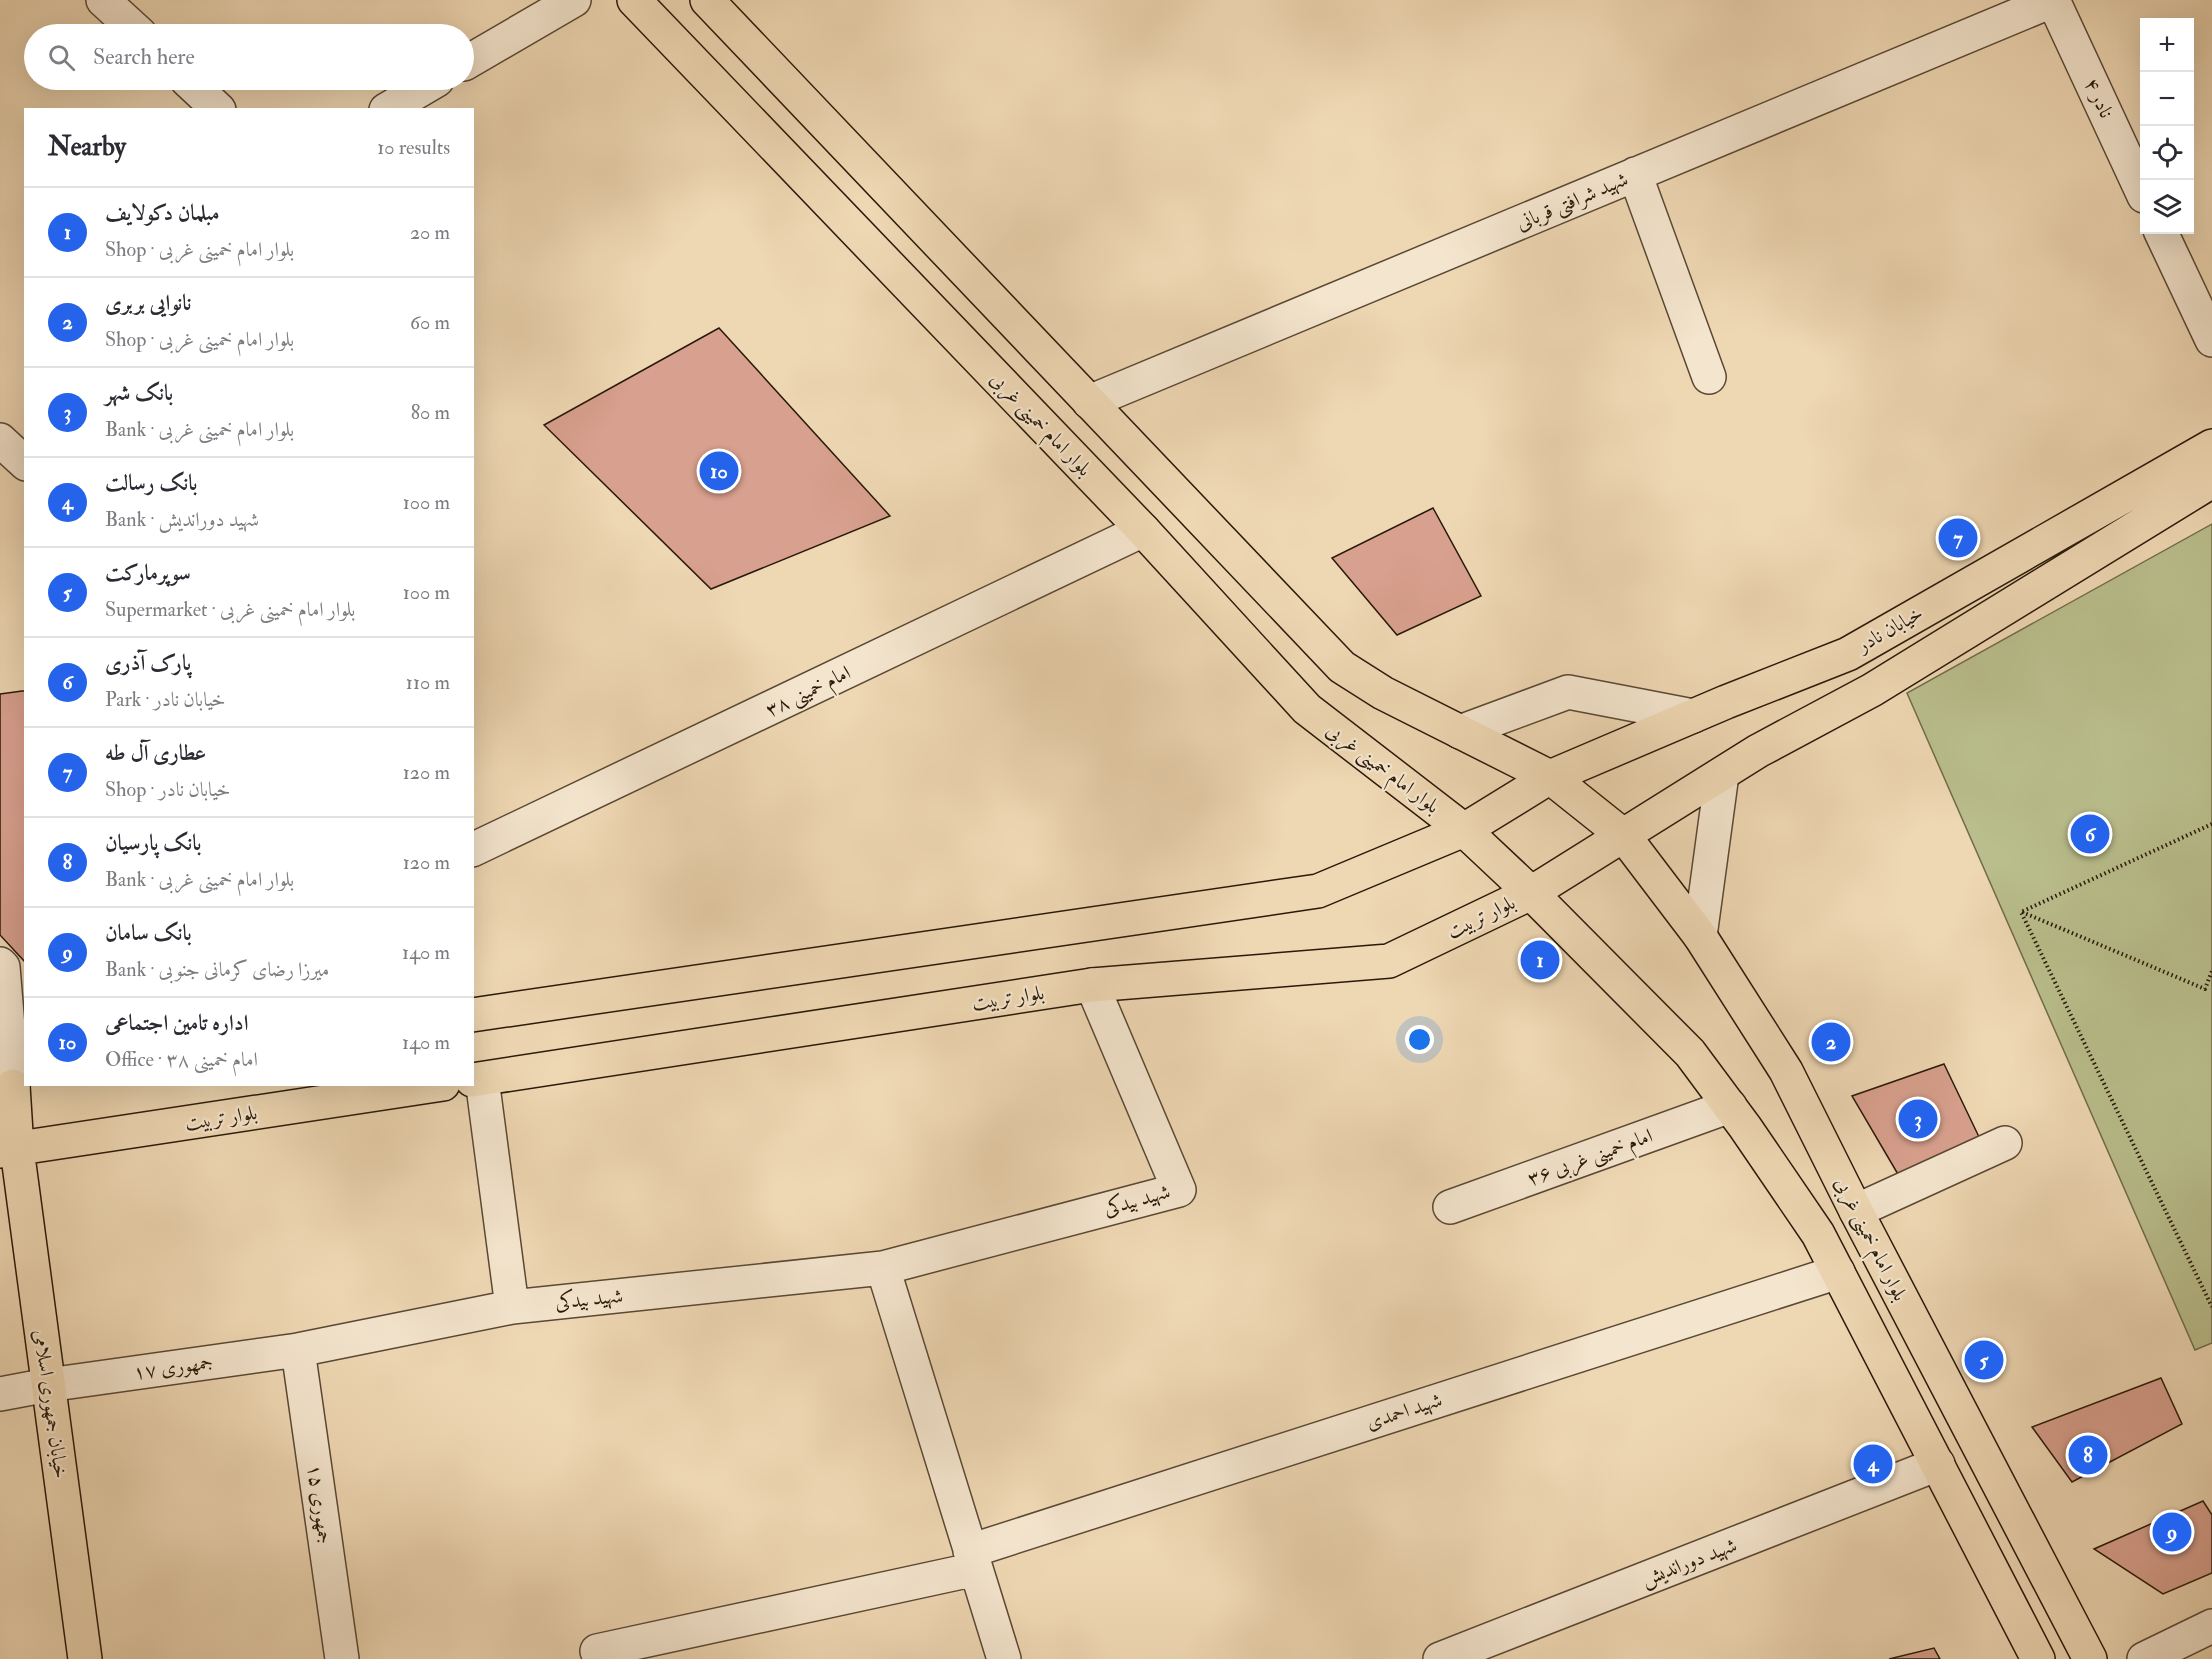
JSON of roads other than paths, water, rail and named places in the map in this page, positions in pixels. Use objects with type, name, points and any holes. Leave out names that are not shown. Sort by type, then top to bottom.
[{"type":"main road","name":"بلوار امام خمینی غربی","points":[[634,0],[1143,530],[1306,710],[1464,830],[1531,893]]},
{"type":"main road","points":[[707,0],[1342,667],[1383,693],[1550,777]]},
{"type":"main road","name":"خیابان نادر","points":[[1464,830],[1550,777],[1693,716],[1848,654],[2212,446]]},
{"type":"main road","points":[[1624,836],[1758,751],[1872,690],[2212,481]]},
{"type":"main road","name":"بلوار امام خمینی غربی","points":[[1550,777],[1624,836],[1700,936],[1786,1071],[1856,1211],[2090,1659]]},
{"type":"main road","points":[[474,1015],[1318,891],[1464,830]]},
{"type":"main road","name":"بلوار تربیت","points":[[477,1079],[1092,985],[1389,961],[1531,893],[1624,836]]},
{"type":"main road","points":[[1531,893],[1690,1053],[1730,1106],[1818,1234],[2038,1659]]},
{"type":"main road","name":"خیابان جمهوری اسلامی","points":[[13,1086],[8,1150],[48,1385],[85,1659]]},
{"type":"main road","name":"بلوار تربیت","points":[[8,1150],[429,1086]]},
{"type":"street","points":[[103,0],[129,24]]},
{"type":"street","points":[[474,58],[574,0]]},
{"type":"street","name":"شهید شرافتی قربانی","points":[[1089,402],[2053,0]]},
{"type":"street","name":"نادر ۴","points":[[2053,0],[2140,185]]},
{"type":"street","points":[[198,90],[217,108]]},
{"type":"street","points":[[389,108],[420,90]]},
{"type":"street","points":[[1635,174],[1709,377]]},
{"type":"street","points":[[2162,234],[2212,340]]},
{"type":"street","points":[[0,440],[24,462]]},
{"type":"street","name":"۳۸ امام خمینی","points":[[474,849],[1143,530]]},
{"type":"street","points":[[1460,732],[1568,692],[1693,716]]},
{"type":"street","points":[[1700,936],[1722,774]]},
{"type":"street","points":[[0,964],[3,967],[13,1086]]},
{"type":"street","name":"شهید بیدکی","points":[[298,1350],[512,1307],[883,1268],[1179,1190],[1092,985]]},
{"type":"street","points":[[477,1079],[512,1307]]},
{"type":"street","name":"امام خمینی غربی ۳۶","points":[[1450,1207],[1730,1106]]},
{"type":"street","points":[[1856,1211],[2005,1143]]},
{"type":"street","points":[[883,1268],[1004,1659]]},
{"type":"street","name":"شهید احمدی","points":[[597,1651],[973,1560],[1838,1272]]},
{"type":"street","name":"جمهوری ۱۷","points":[[0,1394],[48,1385],[298,1350]]},
{"type":"street","name":"جمهوری ۱۵","points":[[298,1350],[342,1659]]},
{"type":"street","name":"شهید دوراندیش","points":[[1440,1659],[1938,1464]]},
{"type":"street","points":[[2144,1659],[2212,1626]]},
{"type":"place","name":"اداره تامین اجتماعی","points":[[719,471]]},
{"type":"place","name":"عطاری آل طه","points":[[1958,538]]},
{"type":"place","name":"پارک آذری","points":[[2090,834]]},
{"type":"place","name":"مبلمان دکولایف","points":[[1540,960]]},
{"type":"place","name":"نانوایی بربری","points":[[1831,1042]]},
{"type":"place","name":"بانک شهر","points":[[1918,1119]]},
{"type":"place","name":"سوپرمارکت","points":[[1984,1360]]},
{"type":"place","name":"بانک پارسیان","points":[[2088,1455]]},
{"type":"place","name":"بانک رسالت","points":[[1873,1464]]},
{"type":"place","name":"بانک سامان","points":[[2172,1532]]}]
